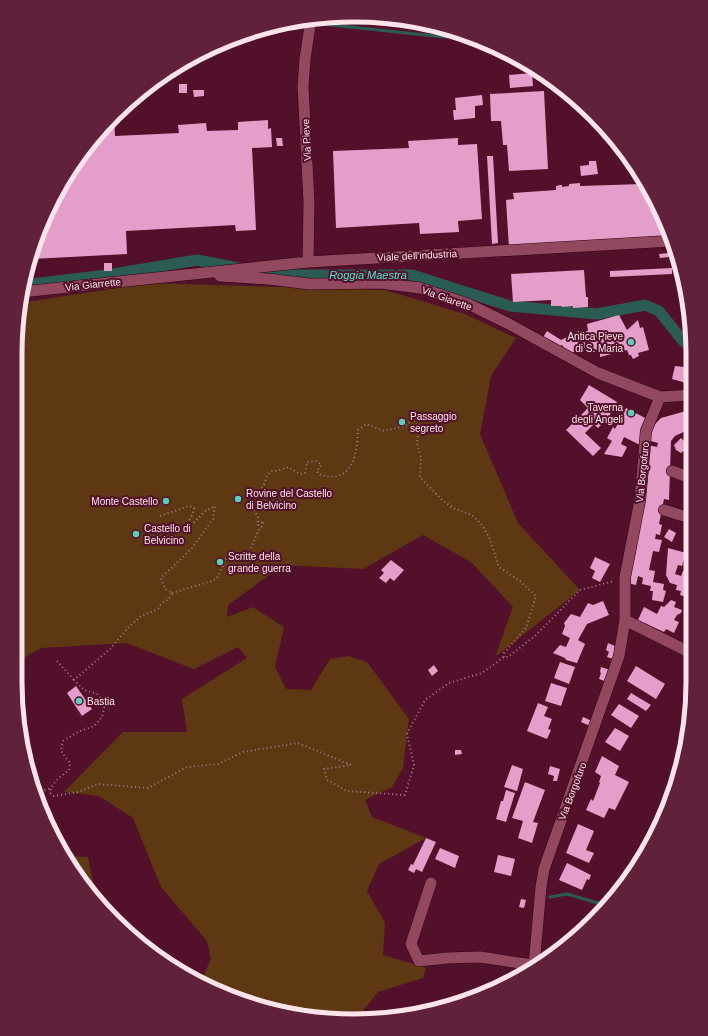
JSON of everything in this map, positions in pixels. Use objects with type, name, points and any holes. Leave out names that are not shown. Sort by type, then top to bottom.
[{"type":"street","name":"Via Pieve","points":[[308,262],[309,202],[304,86],[305,59],[310,25]]},
{"type":"street","name":"Viale dell'industria","points":[[165,277],[255,266],[308,262],[666,241]]},
{"type":"street","name":"Via Giarette","points":[[190,274],[268,279],[310,284],[380,283],[420,288],[468,304],[509,324],[598,373],[660,397]]},
{"type":"street","name":"Via Giarrette","points":[[28,291],[165,277]]},
{"type":"street","points":[[660,397],[686,395]]},
{"type":"street","name":"Via Borgofuro","points":[[533,961],[544,869],[555,835],[577,779],[619,656],[625,620],[625,577],[640,500],[646,431],[660,397]]},
{"type":"street","points":[[672,471],[686,476]]},
{"type":"street","points":[[664,510],[686,517]]},
{"type":"street","points":[[625,620],[686,650]]},
{"type":"street","points":[[431,883],[411,944],[419,962],[447,958],[480,957],[529,964]]},
{"type":"path","points":[[74,680],[110,649],[127,628],[141,616],[158,609],[161,604],[169,599],[172,593],[212,581],[216,578],[228,555],[231,553],[246,555],[252,548],[255,535],[263,525],[263,521],[258,525],[258,517],[252,507],[252,497],[263,487],[267,476],[271,471],[277,471],[288,467],[300,474],[305,473],[307,462],[316,461],[321,464],[320,468],[317,470],[318,474],[336,477],[349,469],[355,459],[358,430],[366,424],[384,431],[405,426],[417,416],[420,418],[417,443],[421,459],[420,477],[441,499],[453,508],[472,515],[482,525],[490,539],[499,567],[520,581],[536,596],[526,628],[504,653],[504,657]]},
{"type":"path","points":[[160,516],[189,506],[194,508],[186,526],[188,529],[204,512],[215,506],[213,519],[192,548],[161,578],[165,588],[172,593]]},
{"type":"path","points":[[51,788],[50,793],[54,796],[78,792],[98,784],[148,788],[187,767],[218,764],[243,752],[298,743],[350,765],[324,769],[327,780],[347,791],[405,795],[414,765],[407,734],[425,700],[449,683],[482,673],[504,657],[508,657],[536,635],[580,590],[625,577]]},
{"type":"path","points":[[41,792],[51,788],[60,777],[69,770],[70,763],[60,751],[63,741],[78,732],[94,726],[102,717],[105,704],[97,694],[84,690],[57,661]]},
{"type":"shaded area","points":[[148,283],[385,290],[465,314],[516,338],[491,376],[480,434],[518,523],[580,590],[495,657],[513,607],[471,562],[423,535],[363,569],[283,565],[228,605],[227,617],[253,607],[284,627],[275,667],[286,689],[311,690],[330,659],[348,656],[367,662],[409,719],[403,768],[392,787],[365,800],[372,817],[426,838],[379,864],[367,891],[385,923],[383,955],[426,968],[423,978],[378,992],[361,1014],[332,1013],[289,1008],[268,1003],[227,989],[203,978],[211,959],[207,941],[161,887],[133,818],[99,796],[64,792],[123,732],[187,732],[182,699],[247,658],[238,647],[194,669],[126,643],[41,648],[22,659],[22,354],[26,302]]},
{"type":"shaded area","points":[[72,856],[88,857],[94,888]]},
{"type":"building","points":[[531,73],[532,74],[533,86],[510,88],[509,75]]},
{"type":"building","points":[[179,84],[187,84],[187,93],[179,93]]},
{"type":"building","points":[[193,90],[204,90],[204,96],[194,97]]},
{"type":"building","points":[[544,91],[548,169],[509,171],[507,145],[503,145],[501,121],[491,121],[490,94]]},
{"type":"building","points":[[482,95],[483,105],[475,106],[475,118],[454,120],[453,110],[456,110],[455,98]]},
{"type":"building","points":[[268,120],[268,129],[271,128],[272,147],[252,148],[256,230],[236,231],[235,225],[126,231],[127,254],[36,259],[47,227],[66,188],[91,152],[114,124],[115,136],[179,133],[178,125],[206,123],[207,131],[238,130],[238,122]]},
{"type":"building","points":[[276,138],[282,138],[283,146],[277,146]]},
{"type":"building","points":[[458,138],[458,145],[477,144],[482,219],[458,221],[459,232],[420,234],[419,223],[336,228],[333,151],[409,148],[408,141]]},
{"type":"building","points":[[487,156],[493,156],[498,243],[492,244]]},
{"type":"building","points":[[589,161],[596,161],[598,174],[581,176],[580,166],[589,165]]},
{"type":"building","points":[[580,183],[580,186],[639,184],[652,207],[665,240],[509,248],[506,200],[514,199],[513,193],[556,190],[556,186],[569,186],[569,184]]},
{"type":"building","points":[[669,253],[669,257],[660,258],[659,254]]},
{"type":"building","points":[[104,263],[112,263],[112,271],[104,271]]},
{"type":"building","points":[[672,268],[672,274],[610,277],[610,271]]},
{"type":"building","points":[[584,270],[588,307],[573,308],[573,306],[551,306],[551,300],[513,302],[511,274]]},
{"type":"building","points":[[619,315],[627,330],[638,320],[640,328],[643,327],[649,350],[638,353],[639,356],[633,359],[627,350],[600,357],[600,349],[593,351],[586,331],[588,331],[587,324]]},
{"type":"building","points":[[547,331],[561,340],[579,331],[587,347],[569,354],[562,345],[557,348],[542,339]]},
{"type":"building","points":[[686,360],[686,383],[672,379],[675,366],[684,367]]},
{"type":"building","points":[[589,385],[617,402],[608,418],[598,428],[594,424],[585,433],[601,448],[593,456],[566,430],[588,408],[580,400]]},
{"type":"building","points":[[626,408],[649,420],[642,446],[624,437],[621,444],[627,447],[622,457],[604,454],[612,441],[607,438],[613,427],[615,429]]},
{"type":"building","points":[[686,411],[686,431],[675,436],[671,441],[669,500],[664,499],[659,524],[662,525],[660,535],[656,534],[655,539],[662,540],[659,552],[653,551],[649,570],[655,571],[653,582],[664,584],[663,590],[666,591],[663,602],[652,600],[653,591],[650,591],[651,586],[642,584],[643,578],[638,576],[636,585],[627,583],[645,503],[649,467],[648,445],[657,447],[658,443],[647,440],[650,429],[661,418]]},
{"type":"building","points":[[681,438],[686,442],[686,454],[683,451],[681,453],[676,450],[674,445]]},
{"type":"building","points":[[669,529],[676,533],[672,542],[664,537]]},
{"type":"building","points":[[668,548],[686,553],[682,566],[678,565],[675,574],[681,576],[683,571],[686,572],[686,597],[680,595],[681,591],[676,590],[677,585],[670,583],[666,575]]},
{"type":"building","points":[[595,557],[610,564],[600,582],[592,578],[595,571],[590,568]]},
{"type":"building","points":[[391,560],[404,570],[394,581],[390,578],[386,583],[379,578],[384,573],[381,570]]},
{"type":"building","points":[[671,600],[676,602],[674,607],[682,610],[674,620],[679,622],[674,633],[666,629],[664,632],[638,620],[644,607],[657,614],[661,606],[664,607]]},
{"type":"building","points":[[603,601],[609,615],[587,624],[578,640],[585,644],[577,663],[566,660],[565,658],[553,653],[560,645],[566,647],[570,638],[562,634],[565,626],[564,623],[571,614],[580,617],[588,603],[593,605]]},
{"type":"building","points":[[608,643],[617,647],[613,659],[607,657],[609,652],[606,650]]},
{"type":"building","points":[[560,662],[575,667],[569,684],[554,678]]},
{"type":"building","points":[[434,665],[438,671],[432,676],[428,670]]},
{"type":"building","points":[[636,666],[665,684],[656,699],[627,681]]},
{"type":"building","points":[[601,667],[610,670],[607,682],[599,679]]},
{"type":"building","points":[[551,683],[567,688],[561,706],[545,701]]},
{"type":"building","name":"Bastia","points":[[76,686],[92,709],[82,716],[67,693]]},
{"type":"building","points":[[631,693],[651,705],[646,711],[627,699]]},
{"type":"building","points":[[538,703],[548,707],[544,716],[552,719],[548,729],[551,730],[547,739],[527,731]]},
{"type":"building","points":[[619,704],[639,716],[631,728],[611,715]]},
{"type":"building","points":[[583,717],[592,721],[590,726],[581,722]]},
{"type":"building","points":[[615,728],[629,736],[620,751],[605,742]]},
{"type":"building","points":[[455,750],[461,750],[462,754],[455,755]]},
{"type":"building","points":[[602,756],[619,766],[615,775],[629,782],[615,810],[609,808],[604,818],[586,810],[591,799],[593,801],[600,783],[601,776],[595,772]]},
{"type":"building","points":[[512,765],[523,769],[517,791],[504,787]]},
{"type":"building","points":[[550,766],[560,769],[557,781],[553,781],[554,776],[548,774]]},
{"type":"building","points":[[525,782],[545,790],[533,822],[538,823],[532,843],[518,838],[523,821],[512,818]]},
{"type":"building","points":[[506,790],[515,793],[506,822],[496,819]]},
{"type":"building","points":[[578,824],[594,831],[586,850],[594,853],[589,863],[566,853]]},
{"type":"building","points":[[426,838],[436,842],[422,872],[416,869],[414,873],[408,870],[411,864],[413,865]]},
{"type":"building","points":[[440,848],[459,856],[455,868],[435,859]]},
{"type":"building","points":[[498,855],[515,859],[511,876],[494,872]]},
{"type":"building","points":[[567,863],[591,875],[589,880],[587,879],[582,890],[559,880]]},
{"type":"building","points":[[521,899],[526,900],[524,908],[519,907]]},
{"type":"waterway","points":[[322,24],[450,36]]},
{"type":"waterway","name":"Roggia Maestra","points":[[29,284],[107,275],[197,260],[275,275],[412,275],[510,306],[597,314],[645,305],[659,311],[685,343]]},
{"type":"waterway","points":[[550,897],[567,894],[598,903],[604,901]]},
{"type":"place","name":"Antica Pieve di S. Maria","points":[[631,342]]},
{"type":"place","name":"Taverna degli Angeli","points":[[631,413]]},
{"type":"place","name":"Passaggio segreto","points":[[402,422]]},
{"type":"place","name":"Rovine del Castello di Belvicino","points":[[238,499]]},
{"type":"place","name":"Monte Castello","points":[[166,501]]},
{"type":"place","name":"Castello di Belvicino","points":[[136,534]]},
{"type":"place","name":"Scritte della grande guerra","points":[[220,562]]},
{"type":"place","name":"Bastia","points":[[79,701]]}]
